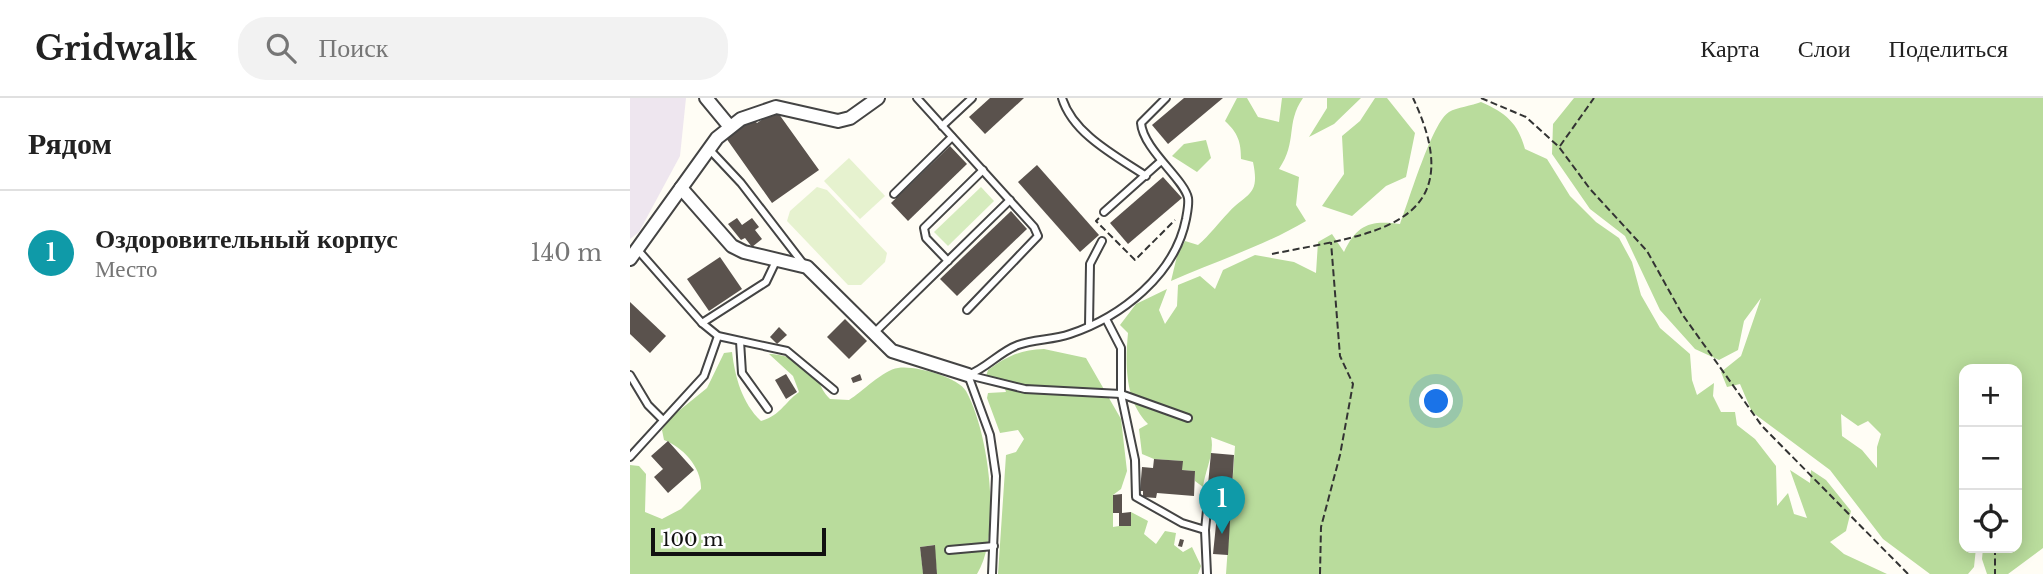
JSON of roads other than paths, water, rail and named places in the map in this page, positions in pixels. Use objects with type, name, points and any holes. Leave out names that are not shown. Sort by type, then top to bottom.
[{"type":"street","points":[[706,98],[730,127]]},
{"type":"street","points":[[634,254],[709,150],[741,119],[776,107],[838,121],[850,118],[877,98]]},
{"type":"street","points":[[681,188],[732,246],[744,252],[807,267],[901,356],[968,375]]},
{"type":"lane","points":[[917,98],[1034,227],[1037,239],[967,310]]},
{"type":"lane","points":[[942,126],[972,98]]},
{"type":"lane","points":[[1062,98],[1075,122],[1106,150],[1146,176]]},
{"type":"lane","points":[[968,375],[1020,344],[1056,338],[1106,319],[1142,293],[1171,255],[1180,238],[1188,207],[1185,191],[1160,162],[1154,146],[1142,130],[1141,123],[1166,98]]},
{"type":"lane","points":[[894,194],[952,137]]},
{"type":"lane","points":[[709,150],[741,183],[807,267]]},
{"type":"lane","points":[[1104,212],[1160,162]]},
{"type":"lane","points":[[948,261],[926,238],[924,229],[983,170]]},
{"type":"lane","points":[[874,333],[1010,200]]},
{"type":"lane","points":[[1089,326],[1090,264],[1102,241]]},
{"type":"lane","points":[[634,254],[718,336],[787,351],[834,390]]},
{"type":"lane","points":[[702,323],[766,282],[777,259]]},
{"type":"lane","points":[[1106,319],[1121,348],[1121,394],[1135,460],[1136,497],[1182,523],[1205,530]]},
{"type":"lane","points":[[630,457],[704,376],[718,336]]},
{"type":"lane","points":[[740,341],[742,373],[768,409]]},
{"type":"lane","points":[[630,375],[648,405],[662,419]]},
{"type":"lane","points":[[968,375],[1000,385],[1039,390],[1121,394],[1188,418]]},
{"type":"lane","points":[[968,375],[990,435],[996,476],[992,574]]},
{"type":"lane","points":[[1207,510],[1205,530],[1208,574]]},
{"type":"lane","points":[[949,550],[994,546]]},
{"type":"place","name":"Оздоровительный корпус","points":[[1222,534]]}]
